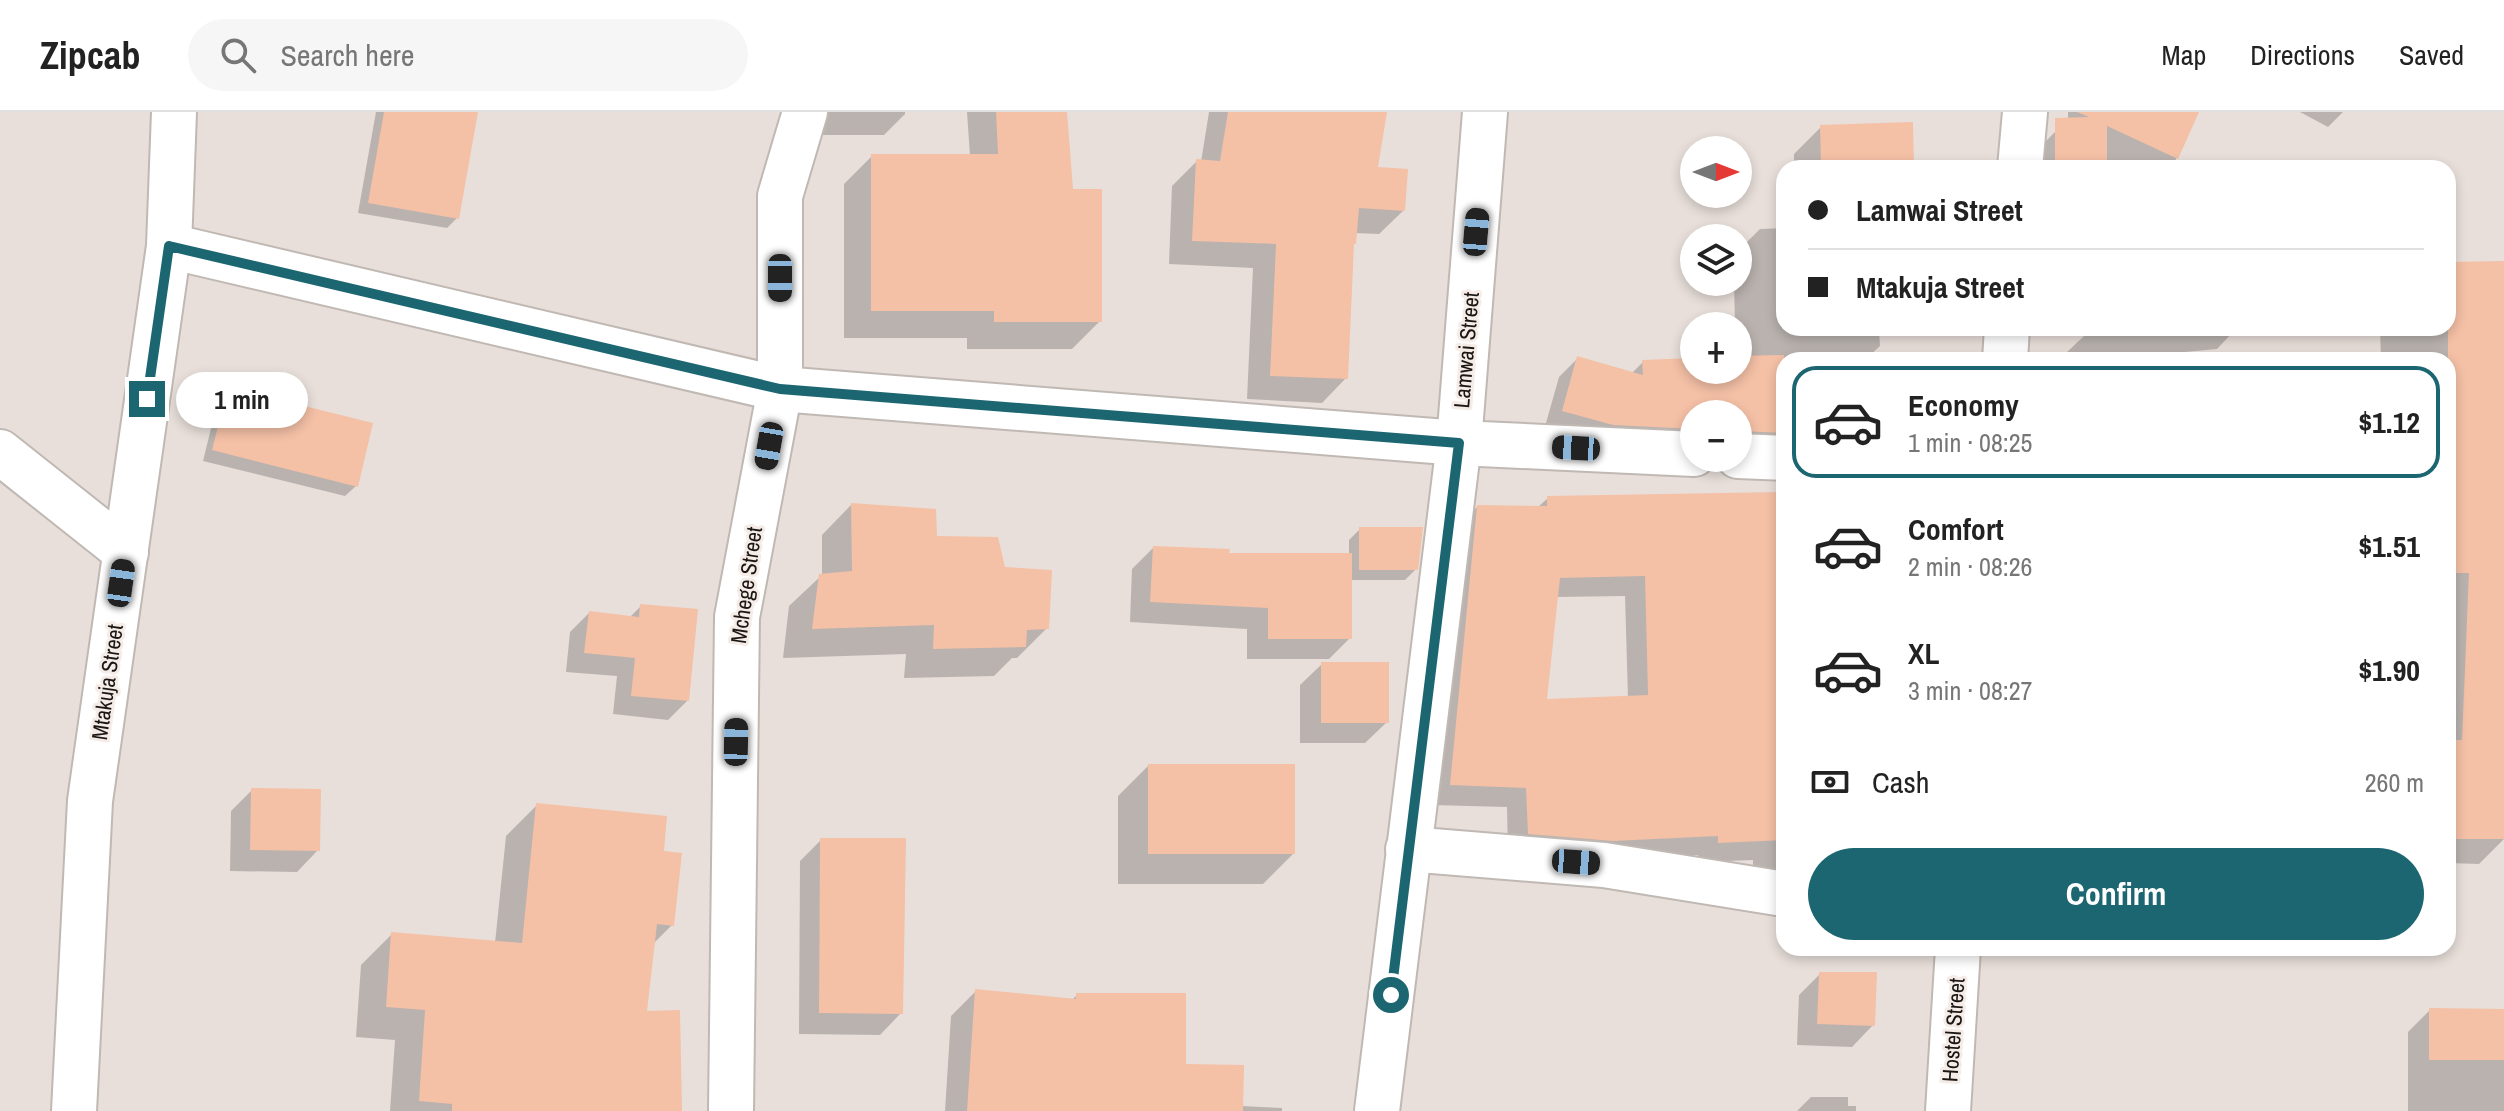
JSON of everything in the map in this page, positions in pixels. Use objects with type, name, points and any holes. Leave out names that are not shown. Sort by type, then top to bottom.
[{"type":"street","name":"Mtakuja Street","points":[[74,1111],[90,801],[169,246],[174,112]]},
{"type":"street","name":"Mchege Street","points":[[731,1111],[737,617],[780,389],[780,196],[805,112]]},
{"type":"street","name":"Lamwai Street","points":[[1377,1111],[1459,443],[1485,112]]},
{"type":"street","points":[[2021,160],[2025,112]]},
{"type":"street","points":[[169,246],[780,389],[1459,443],[1680,453]]},
{"type":"street","points":[[0,452],[126,552]]},
{"type":"street","points":[[1752,457],[1776,458]]},
{"type":"street","points":[[1408,849],[1604,865],[1776,893]]},
{"type":"street","name":"Hostel Street","points":[[1948,1111],[1958,956]]},
{"type":"building","points":[[384,112],[478,112],[459,219],[368,203]]},
{"type":"building","points":[[996,112],[1067,112],[1073,189],[1102,189],[1102,322],[994,322],[994,311],[871,311],[871,154],[998,154]]},
{"type":"building","points":[[1228,112],[1387,112],[1378,167],[1408,169],[1405,211],[1359,208],[1354,244],[1348,379],[1270,376],[1276,244],[1192,241],[1196,159],[1220,161]]},
{"type":"building","points":[[2077,112],[2199,112],[2178,159],[2107,126],[2107,160],[2055,160],[2055,118],[2089,117]]},
{"type":"building","points":[[1913,122],[1914,160],[1821,160],[1820,125]]},
{"type":"building","points":[[2504,261],[2504,839],[2456,839],[2456,740],[2462,740],[2469,573],[2456,573],[2456,352],[2448,352],[2448,336],[2456,336],[2456,262]]},
{"type":"building","points":[[1776,355],[1776,433],[1752,432],[1752,400],[1680,400],[1680,428],[1613,425],[1562,411],[1577,356],[1643,375],[1642,360],[1680,359],[1680,384],[1752,384],[1752,356]]},
{"type":"building","points":[[228,387],[373,423],[358,487],[212,450]]},
{"type":"building","points":[[1776,492],[1776,840],[1718,843],[1718,836],[1613,841],[1528,834],[1526,788],[1450,785],[1477,505],[1547,506],[1547,496]],"holes":[[[1645,576],[1648,695],[1547,699],[1560,578]]]},
{"type":"building","points":[[851,503],[936,509],[937,536],[998,537],[1005,567],[1052,570],[1049,629],[1027,630],[1026,647],[933,649],[934,625],[812,629],[819,574],[852,571]]},
{"type":"building","points":[[1359,527],[1423,527],[1418,570],[1359,570]]},
{"type":"building","points":[[1153,546],[1230,549],[1229,553],[1352,553],[1352,639],[1268,639],[1268,608],[1150,602]]},
{"type":"building","points":[[640,604],[698,609],[689,701],[631,696],[635,658],[584,653],[589,611],[639,617]]},
{"type":"building","points":[[1321,662],[1389,662],[1389,723],[1321,723]]},
{"type":"building","points":[[1148,764],[1295,764],[1295,854],[1148,854]]},
{"type":"building","points":[[251,788],[321,789],[320,851],[250,850]]},
{"type":"building","points":[[536,803],[667,816],[664,851],[682,853],[674,926],[657,924],[647,1011],[680,1010],[682,1111],[452,1111],[452,1104],[419,1101],[425,1010],[386,1007],[391,932],[522,943]]},
{"type":"building","points":[[820,838],[906,838],[903,1014],[819,1013]]},
{"type":"building","points":[[1819,972],[1877,972],[1875,1026],[1817,1024]]},
{"type":"building","points":[[975,989],[1076,999],[1076,993],[1186,993],[1186,1064],[1244,1065],[1243,1111],[967,1111]]},
{"type":"building","points":[[2429,1008],[2504,1009],[2504,1060],[2429,1060]]},
{"type":"route","points":[[147,399],[169,246],[780,389],[1459,443],[1391,995]]}]
